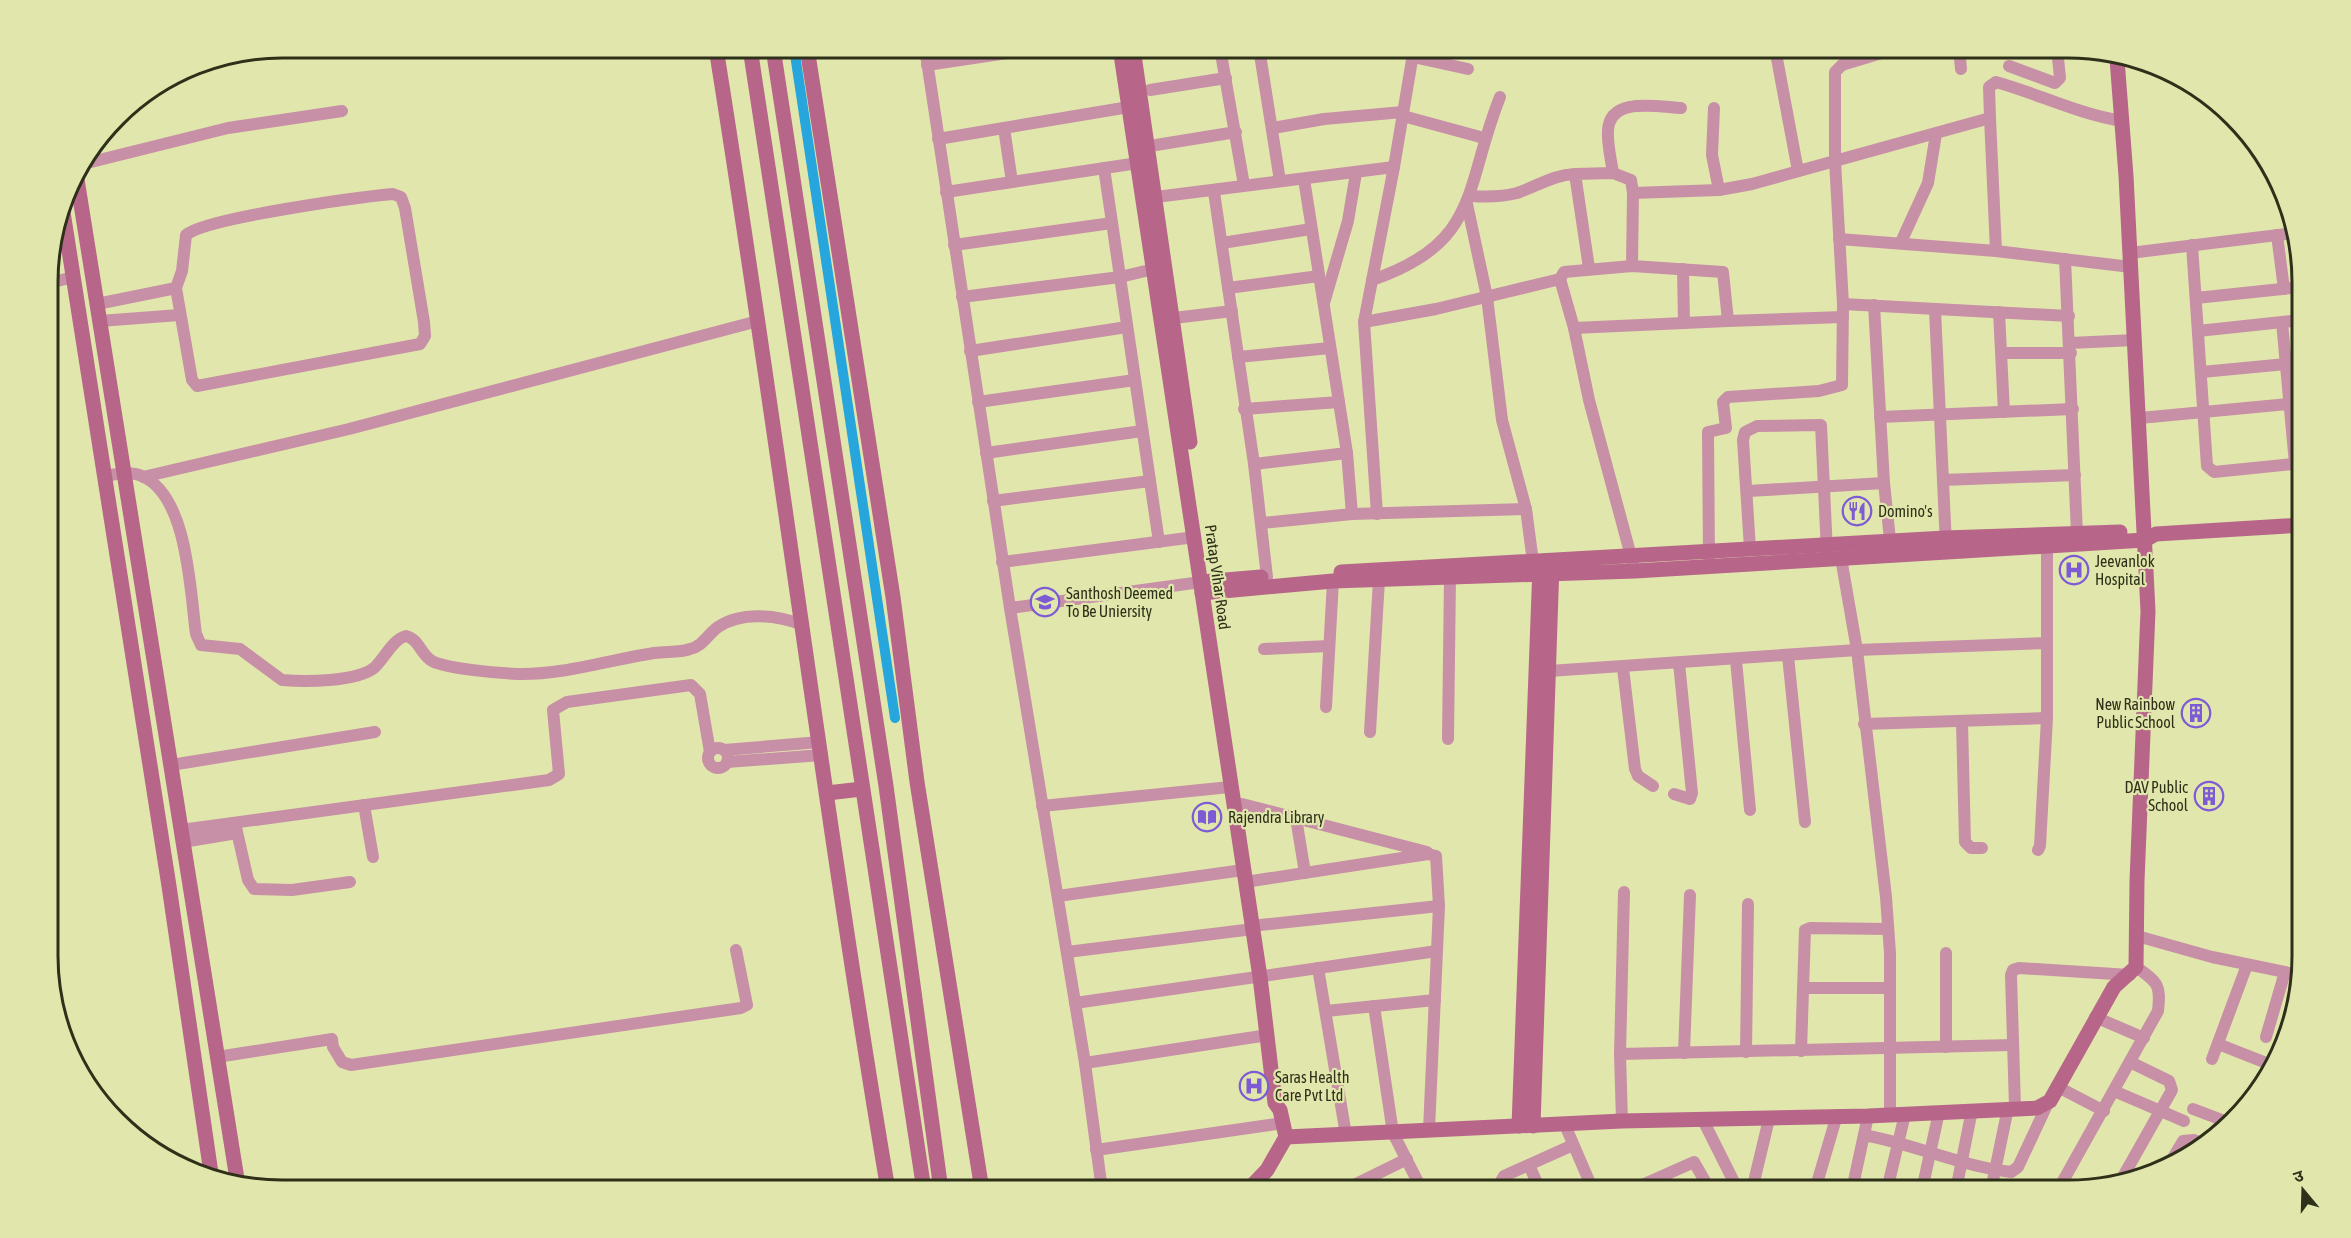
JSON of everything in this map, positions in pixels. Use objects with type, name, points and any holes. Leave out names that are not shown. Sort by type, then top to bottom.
[{"type":"street","points":[[718,58],[886,1180]]},
{"type":"street","points":[[752,58],[922,1180]]},
{"type":"street","points":[[775,58],[886,786],[940,1180]]},
{"type":"street","points":[[809,58],[893,597],[917,782],[980,1180]]},
{"type":"street","points":[[926,58],[1002,561],[1076,1003],[1100,1180]]},
{"type":"street","points":[[927,65],[974,58]]},
{"type":"street","name":"Pratap Vihar Road","points":[[1122,58],[1138,163],[1149,198],[1174,318],[1222,703],[1230,787],[1248,875],[1284,1100],[1283,1123],[1275,1155],[1267,1170],[1258,1180]]},
{"type":"street","name":"Pratap Vihar Road","points":[[1134,58],[1154,268],[1195,537],[1206,587]]},
{"type":"street","points":[[1222,58],[1244,185]]},
{"type":"street","points":[[1261,58],[1280,181]]},
{"type":"street","points":[[1377,514],[1364,322],[1412,58]]},
{"type":"street","points":[[1430,58],[1468,69]]},
{"type":"street","points":[[1777,58],[1798,171]]},
{"type":"street","points":[[1709,558],[1708,432],[1726,428],[1723,402],[1728,397],[1819,391],[1842,385],[1843,304],[1835,162],[1837,68],[1868,58]]},
{"type":"street","points":[[1960,58],[1961,69]]},
{"type":"street","points":[[2009,66],[2055,83],[2060,78],[2058,58]]},
{"type":"street","points":[[1864,1135],[1898,1142],[1963,1162],[1995,1169],[2015,1170],[2095,1017],[2114,987],[2133,971],[2137,936],[2148,611],[2148,535],[2116,64]]},
{"type":"street","points":[[1150,90],[1226,78]]},
{"type":"street","points":[[1996,251],[1989,87],[1996,82],[2034,93],[2091,116],[2122,121]]},
{"type":"street","points":[[1372,280],[1405,267],[1419,258],[1458,223],[1469,200],[1484,138],[1500,97]]},
{"type":"street","points":[[1613,173],[1608,131],[1610,120],[1616,112],[1637,106],[1681,108]]},
{"type":"street","points":[[938,139],[1129,107]]},
{"type":"street","points":[[1714,108],[1712,155],[1719,190]]},
{"type":"street","points":[[94,161],[228,128],[342,111]]},
{"type":"street","points":[[1273,128],[1324,119],[1403,114],[1484,138]]},
{"type":"street","points":[[1633,193],[1719,190],[1835,162],[1990,118]]},
{"type":"street","points":[[1004,128],[1012,182]]},
{"type":"street","points":[[1156,145],[1236,132]]},
{"type":"street","points":[[1901,242],[1928,183],[1936,134]]},
{"type":"street","points":[[946,192],[1138,163]]},
{"type":"street","points":[[1149,198],[1214,192],[1244,185],[1394,167]]},
{"type":"street","points":[[1104,168],[1159,542]]},
{"type":"street","points":[[1323,304],[1348,221],[1356,173]]},
{"type":"street","points":[[1469,200],[1516,193],[1560,174],[1613,173],[1631,180],[1633,193],[1632,266]]},
{"type":"street","points":[[1575,174],[1589,268]]},
{"type":"street","points":[[1304,179],[1347,453],[1352,514]]},
{"type":"street","points":[[79,191],[236,1174]]},
{"type":"street","points":[[1214,192],[1244,409],[1254,464],[1267,577]]},
{"type":"street","points":[[393,194],[401,197],[405,208],[425,336],[416,346],[197,386],[192,380],[176,288],[182,271],[183,240],[193,230],[240,218],[393,194]]},
{"type":"street","points":[[1469,200],[1487,297],[1502,420],[1543,567],[1549,671],[1539,780]]},
{"type":"street","points":[[954,245],[1112,223]]},
{"type":"street","points":[[66,227],[210,1168]]},
{"type":"street","points":[[1222,243],[1311,229]]},
{"type":"street","points":[[1839,239],[1901,242],[2065,259],[2131,260],[2192,245],[2287,234]]},
{"type":"street","points":[[2277,235],[2284,289]]},
{"type":"street","points":[[2192,245],[2209,470],[2292,464]]},
{"type":"street","points":[[2065,259],[2077,534]]},
{"type":"street","points":[[1632,564],[1560,279],[1564,272],[1632,266],[1723,272],[1728,321]]},
{"type":"street","points":[[962,297],[1120,277],[1154,268]]},
{"type":"street","points":[[1683,269],[1684,323]]},
{"type":"street","points":[[1228,288],[1319,276]]},
{"type":"street","points":[[58,281],[74,277]]},
{"type":"street","points":[[1364,322],[1487,297],[1560,279]]},
{"type":"street","points":[[97,304],[176,288]]},
{"type":"street","points":[[2196,298],[2292,288]]},
{"type":"street","points":[[1843,304],[2069,316]]},
{"type":"street","points":[[1874,305],[1884,483],[1891,549]]},
{"type":"street","points":[[1935,310],[1946,546]]},
{"type":"street","points":[[1174,318],[1232,311]]},
{"type":"street","points":[[1999,312],[2004,412]]},
{"type":"street","points":[[100,321],[179,315]]},
{"type":"street","points":[[1574,328],[1843,317]]},
{"type":"street","points":[[105,476],[124,473],[143,477],[349,429],[758,321]]},
{"type":"street","points":[[2198,331],[2292,321]]},
{"type":"street","points":[[2282,322],[2292,424]]},
{"type":"street","points":[[970,351],[1127,327]]},
{"type":"street","points":[[2002,353],[2135,340]]},
{"type":"street","points":[[1238,357],[1330,348]]},
{"type":"street","points":[[2202,372],[2286,364]]},
{"type":"street","points":[[978,402],[1135,381]]},
{"type":"street","points":[[1244,409],[1339,402]]},
{"type":"street","points":[[2140,418],[2289,404]]},
{"type":"street","points":[[1880,417],[2073,409]]},
{"type":"street","points":[[1750,549],[1743,440],[1745,432],[1757,426],[1821,425],[1824,486],[1832,554],[1857,650],[1888,930],[1889,1049],[1898,1142],[1889,1180]]},
{"type":"street","points":[[986,453],[1143,430]]},
{"type":"street","points":[[1254,464],[1347,453]]},
{"type":"street","points":[[1943,480],[2075,475]]},
{"type":"street","points":[[143,477],[162,492],[175,521],[187,564],[198,642],[205,647],[240,649],[282,680],[359,675],[373,669],[399,639],[406,636],[414,639],[426,656],[435,662],[490,671],[534,673],[655,652],[690,650],[702,643],[719,627],[738,620],[768,616],[802,625]]},
{"type":"street","points":[[993,501],[1150,481]]},
{"type":"street","points":[[1748,491],[1884,483]]},
{"type":"street","points":[[1262,523],[1352,514],[1526,509]]},
{"type":"street","points":[[1946,546],[2047,546],[2148,535],[2292,526]]},
{"type":"street","points":[[1010,608],[1206,587],[1267,577],[1392,568],[1632,564],[1709,558],[1832,554],[2077,534],[2148,535]]},
{"type":"street","points":[[1002,561],[1195,537]]},
{"type":"street","points":[[2038,850],[2047,718],[2047,546]]},
{"type":"street","points":[[1709,558],[1750,549],[1832,554]]},
{"type":"street","points":[[1206,587],[1450,576],[1543,567]]},
{"type":"street","points":[[1526,1126],[1539,780],[1543,567]]},
{"type":"street","points":[[1448,739],[1450,576]]},
{"type":"street","points":[[1370,732],[1379,580]]},
{"type":"street","points":[[1326,707],[1333,581]]},
{"type":"street","points":[[1549,671],[1623,668],[1857,650],[2048,643]]},
{"type":"street","points":[[1264,649],[1329,646]]},
{"type":"street","points":[[1788,656],[1805,822]]},
{"type":"street","points":[[1736,660],[1750,810]]},
{"type":"street","points":[[1674,794],[1690,799],[1692,794],[1679,663]]},
{"type":"street","points":[[1623,668],[1635,769],[1638,776],[1653,786]]},
{"type":"street","points":[[182,836],[364,805],[549,780],[559,774],[554,710],[567,702],[691,685],[700,694],[710,752],[708,758],[713,766],[719,767],[725,756]]},
{"type":"street","name":"Pratap Vihar Road","points":[[1222,703],[1242,804],[1248,875]]},
{"type":"street","points":[[1864,724],[2047,718]]},
{"type":"street","points":[[1962,722],[1965,842],[1971,848],[1982,848]]},
{"type":"street","points":[[171,765],[375,732]]},
{"type":"street","points":[[710,752],[718,748],[725,756]]},
{"type":"street","points":[[725,756],[821,748]]},
{"type":"street","points":[[1042,806],[1230,787]]},
{"type":"street","points":[[827,793],[862,789]]},
{"type":"street","points":[[1242,804],[1432,854],[1438,861],[1437,951],[1429,1130]]},
{"type":"street","points":[[364,805],[373,857]]},
{"type":"street","points":[[1296,818],[1305,873]]},
{"type":"street","points":[[236,828],[248,880],[254,889],[292,890],[350,882]]},
{"type":"street","points":[[1058,896],[1248,875],[1305,873],[1432,854]]},
{"type":"street","points":[[1622,1121],[1620,1054],[1624,892]]},
{"type":"street","points":[[1684,1053],[1690,895]]},
{"type":"street","points":[[1746,1052],[1748,904]]},
{"type":"street","points":[[1067,952],[1438,906]]},
{"type":"street","points":[[1801,1051],[1805,930],[1810,928],[1888,930]]},
{"type":"street","points":[[2137,936],[2247,965],[2292,974]]},
{"type":"street","points":[[217,1057],[332,1038],[333,1047],[342,1062],[351,1065],[741,1008],[747,1005],[736,950]]},
{"type":"street","points":[[1076,1003],[1437,951]]},
{"type":"street","points":[[1946,953],[1946,1047]]},
{"type":"street","points":[[2212,1059],[2247,965]]},
{"type":"street","points":[[1318,968],[1346,1135]]},
{"type":"street","points":[[1993,1180],[2011,1107],[2013,970],[2019,968],[2133,971],[2156,981],[2160,994],[2158,1011],[2064,1180]]},
{"type":"street","points":[[2266,1037],[2284,972]]},
{"type":"street","name":"Pratap Vihar Road","points":[[1264,976],[1275,1103],[1283,1123]]},
{"type":"street","points":[[1803,988],[1890,988]]},
{"type":"street","points":[[1326,1011],[1435,1000]]},
{"type":"street","points":[[1374,1006],[1393,1133],[1417,1180]]},
{"type":"street","points":[[2095,1017],[2144,1038]]},
{"type":"street","points":[[1085,1063],[1268,1035]]},
{"type":"street","points":[[2218,1044],[2265,1062]]},
{"type":"street","points":[[1620,1054],[2013,1045]]},
{"type":"street","points":[[2126,1172],[2172,1084],[2130,1062]]},
{"type":"street","points":[[2058,1087],[2104,1111]]},
{"type":"street","points":[[2114,1091],[2184,1121]]},
{"type":"street","points":[[1096,1150],[1283,1123],[1346,1135],[1622,1121],[1868,1116],[2011,1107],[2037,1108],[2047,1105]]},
{"type":"street","points":[[2193,1109],[2221,1120]]},
{"type":"street","points":[[1958,1180],[1972,1110]]},
{"type":"street","points":[[1924,1180],[1928,1152],[1939,1112]]},
{"type":"street","points":[[1818,1180],[1837,1115]]},
{"type":"street","points":[[1854,1180],[1868,1116]]},
{"type":"street","points":[[1754,1180],[1769,1119]]},
{"type":"street","points":[[1703,1120],[1733,1180]]},
{"type":"street","points":[[1565,1125],[1589,1180]]},
{"type":"street","points":[[2177,1150],[2183,1141],[2195,1140]]},
{"type":"street","points":[[1502,1180],[1504,1176],[1573,1145]]},
{"type":"street","name":"Pratap Vihar Road","points":[[1249,1180],[1275,1155]]},
{"type":"street","points":[[1364,1180],[1407,1159]]},
{"type":"street","points":[[1653,1180],[1692,1162],[1697,1165],[1705,1180]]},
{"type":"street","points":[[1529,1165],[1536,1180]]},
{"type":"waterway","points":[[796,58],[895,718]]},
{"type":"place","name":"Domino's","points":[[1857,511]]},
{"type":"place","name":"Jeevanlok Hospital","points":[[2074,570]]},
{"type":"place","name":"Santhosh Deemed To Be Uniersity","points":[[1045,602]]},
{"type":"place","name":"New Rainbow Public School","points":[[2196,713]]},
{"type":"place","name":"DAV Public School","points":[[2209,796]]},
{"type":"place","name":"Rajendra Library","points":[[1207,817]]},
{"type":"place","name":"Saras Health Care Pvt Ltd","points":[[1254,1086]]}]
